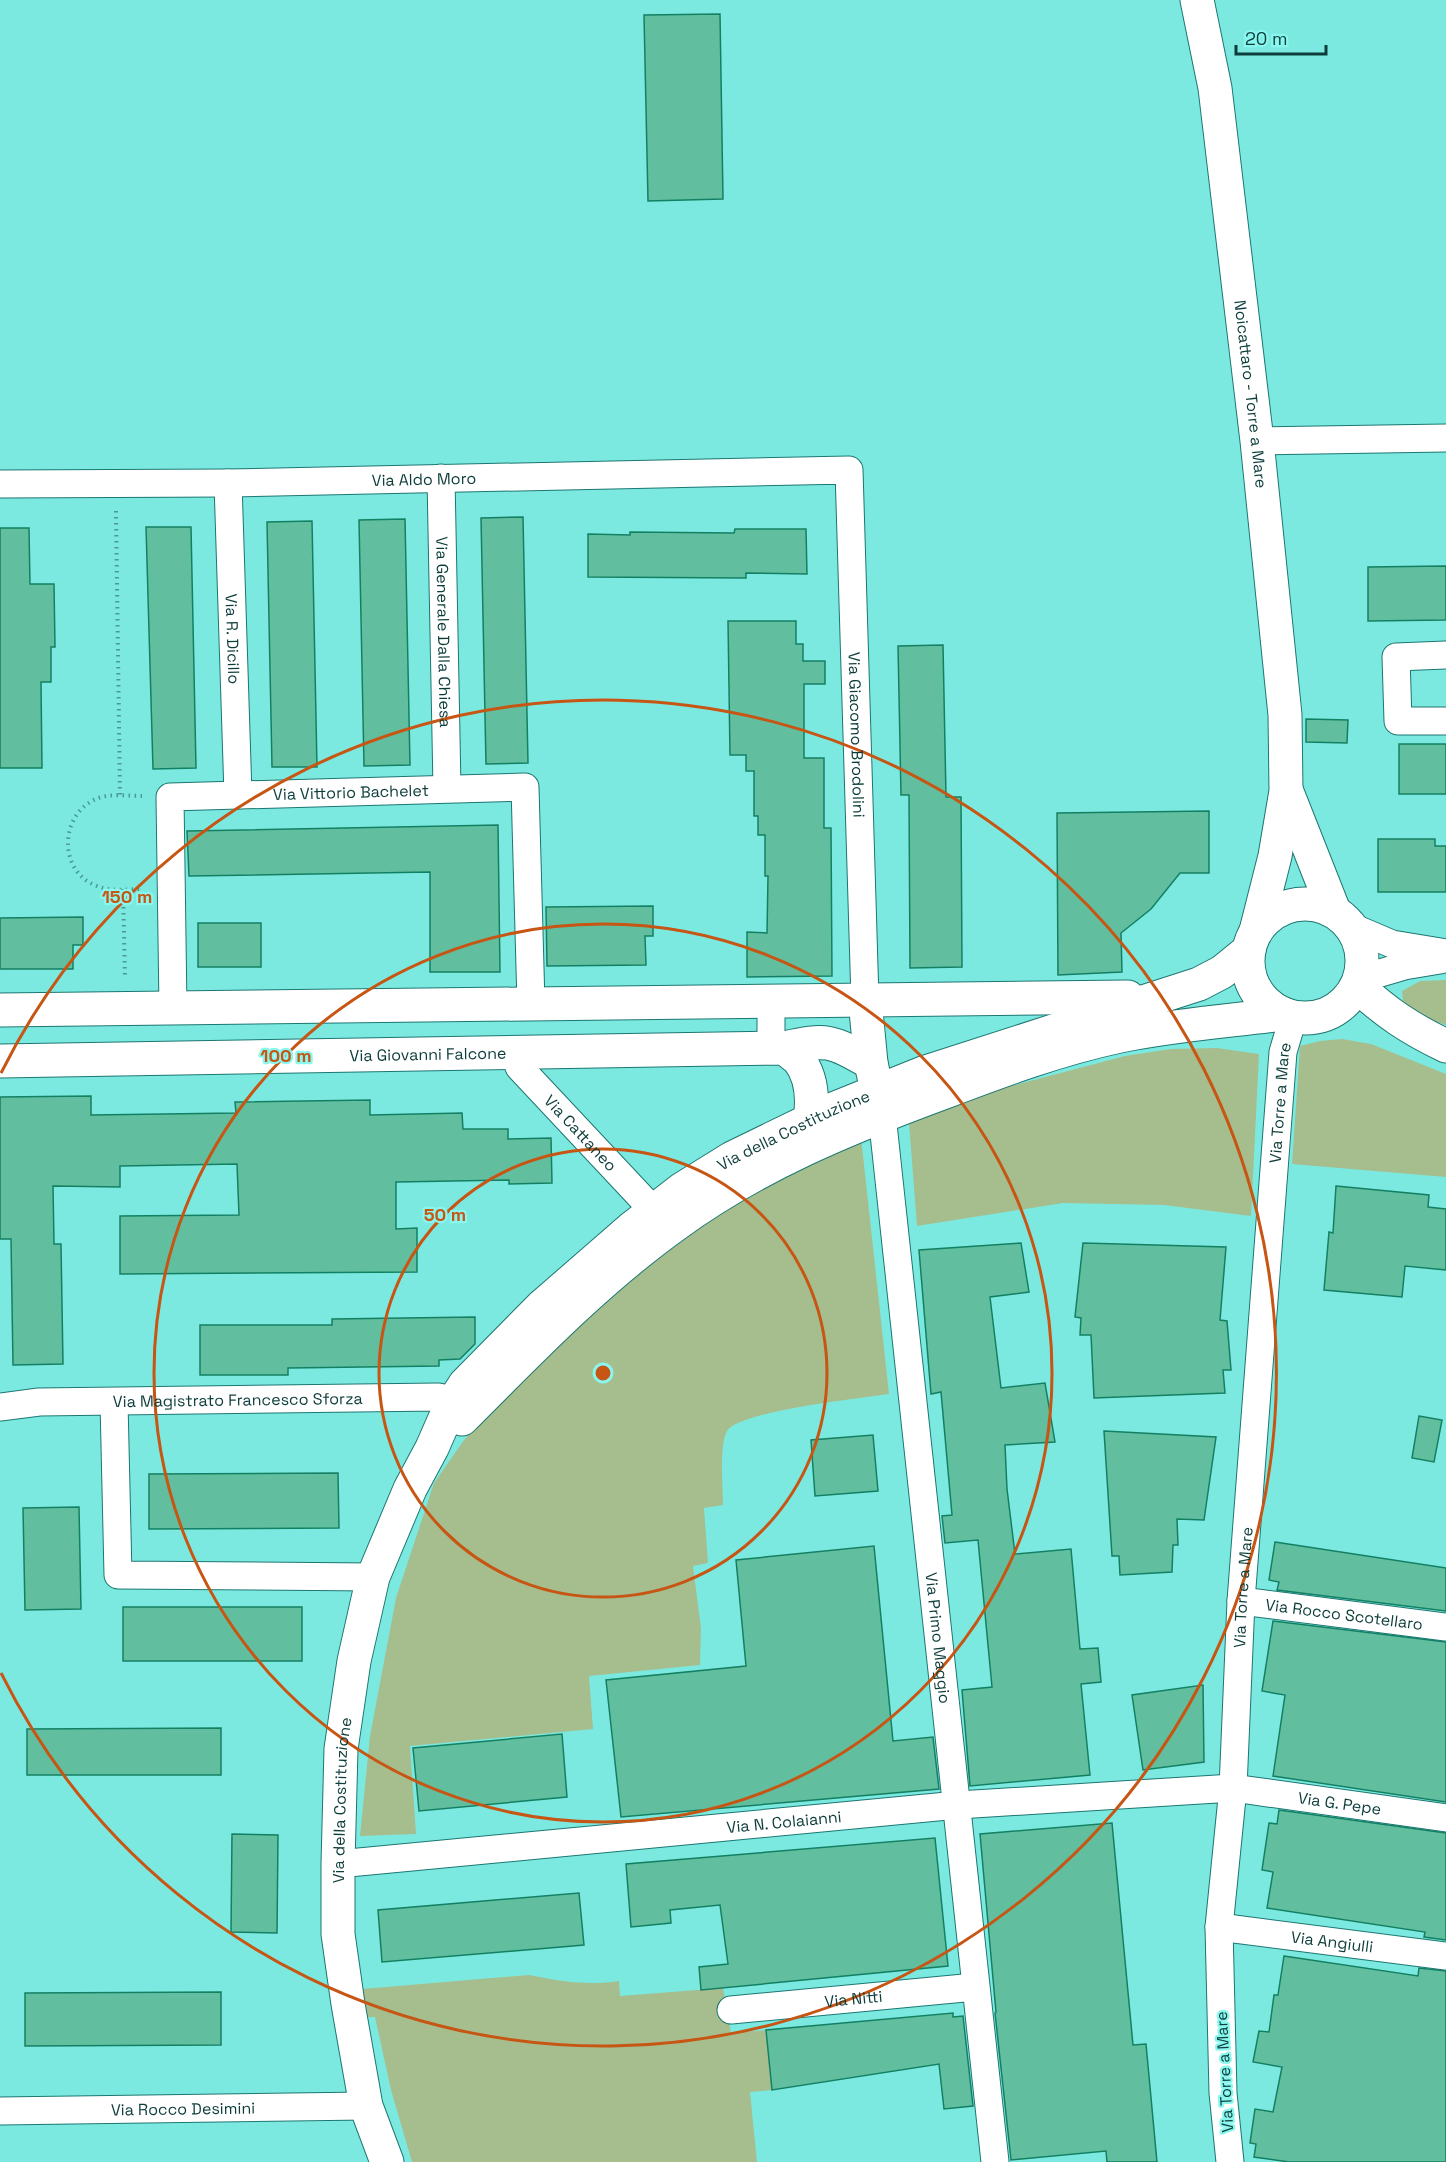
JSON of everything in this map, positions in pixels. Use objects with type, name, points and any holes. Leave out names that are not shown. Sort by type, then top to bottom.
[{"type":"street","name":"Noicattaro - Torre a Mare","points":[[1197,0],[1215,88],[1257,441],[1285,715],[1286,791],[1275,856],[1252,940]]},
{"type":"street","points":[[1257,441],[1446,438]]},
{"type":"street","name":"Via Aldo Moro","points":[[0,484],[228,483],[849,470]]},
{"type":"street","name":"Via Giacomo Brodolini","points":[[849,470],[865,1000]]},
{"type":"street","name":"Via Generale Dalla Chiesa","points":[[441,478],[447,788]]},
{"type":"street","name":"Via R. Dicillo","points":[[228,483],[238,795]]},
{"type":"street","points":[[1446,656],[1396,657],[1398,721],[1446,720]]},
{"type":"street","name":"Via Vittorio Bachelet","points":[[170,797],[525,787],[531,1004]]},
{"type":"street","name":"Noicattaro - Torre a Mare","points":[[1286,791],[1343,919]]},
{"type":"street","points":[[170,797],[173,1008]]},
{"type":"street","points":[[1343,919],[1360,943],[1363,961],[1358,982],[1349,998],[1339,1007],[1320,1016],[1292,1016],[1270,1006],[1259,995],[1251,981],[1248,966],[1252,940],[1267,917],[1282,908],[1299,903],[1317,904],[1392,944],[1446,953]]},
{"type":"street","name":"Via della Costituzione","points":[[465,1404],[465,1384],[541,1307],[682,1189],[732,1158],[877,1090],[1199,984],[1222,972],[1252,940]]},
{"type":"street","points":[[1358,982],[1404,966],[1446,959]]},
{"type":"street","points":[[1358,982],[1386,1012],[1408,1027],[1446,1046]]},
{"type":"street","points":[[0,1010],[1128,997],[1166,994]]},
{"type":"street","points":[[865,1000],[877,1090]]},
{"type":"street","points":[[771,1001],[778,1048],[799,1060],[806,1075],[811,1091],[810,1120]]},
{"type":"street","name":"Via della Costituzione","points":[[387,2162],[366,2106],[338,1934],[341,1749],[354,1660],[373,1577],[410,1489],[432,1448],[465,1404],[586,1297],[673,1226],[726,1189],[807,1147],[877,1090],[1036,1057],[1144,1031],[1292,1016]]},
{"type":"street","name":"Via Torre a Mare","points":[[1230,2162],[1223,2093],[1219,1927],[1233,1788],[1241,1601],[1283,1052],[1292,1016]]},
{"type":"street","name":"Via Giovanni Falcone","points":[[0,1061],[778,1048],[826,1042],[840,1046],[877,1090]]},
{"type":"street","name":"Via Cattaneo","points":[[514,1052],[519,1067],[654,1211]]},
{"type":"street","name":"Via Primo Maggio","points":[[877,1090],[958,1805],[975,1987],[995,2162]]},
{"type":"street","name":"Via Magistrato Francesco Sforza","points":[[0,1407],[39,1402],[439,1397],[465,1404]]},
{"type":"street","points":[[114,1402],[118,1575],[373,1577]]},
{"type":"street","name":"Via Rocco Scotellaro","points":[[1241,1601],[1446,1627]]},
{"type":"street","name":"Via N. Colaianni","points":[[338,1864],[958,1805],[1233,1788]]},
{"type":"street","name":"Via G. Pepe","points":[[1233,1788],[1446,1818]]},
{"type":"street","name":"Via Angiulli","points":[[1219,1927],[1446,1956]]},
{"type":"street","name":"Via Nitti","points":[[731,2010],[975,1987]]},
{"type":"street","name":"Via Rocco Desimini","points":[[0,2111],[366,2106]]},
{"type":"path","points":[[116,484],[120,796]]},
{"type":"path","points":[[170,797],[98,798],[81,808],[72,821],[68,834],[68,852],[72,866],[85,881],[99,887],[171,889]]},
{"type":"path","points":[[123,889],[125,1008]]},
{"type":"green space","points":[[1446,980],[1446,1025],[1417,1015],[1403,1001],[1402,991],[1420,981]]},
{"type":"green space","points":[[1342,1039],[1371,1044],[1446,1074],[1446,1177],[1292,1164],[1300,1046]]},
{"type":"green space","points":[[1217,1048],[1259,1054],[1251,1216],[1164,1205],[1063,1203],[917,1226],[909,1123],[996,1090],[1125,1056],[1171,1049]]},
{"type":"green space","points":[[861,1137],[889,1394],[829,1402],[753,1417],[736,1424],[727,1431],[722,1456],[723,1505],[704,1508],[708,1563],[693,1566],[701,1628],[700,1665],[589,1676],[593,1729],[410,1746],[416,1834],[360,1836],[370,1736],[396,1598],[434,1483],[464,1440],[518,1381],[642,1271],[695,1228],[768,1180]]},
{"type":"green space","points":[[529,1975],[585,1983],[619,1981],[620,1996],[723,1988],[731,2033],[766,2030],[772,2090],[750,2092],[757,2162],[412,2162],[391,2090],[375,2017],[367,2017],[362,1989]]},
{"type":"building","points":[[720,14],[723,199],[648,201],[644,15]]},
{"type":"building","points":[[523,517],[528,763],[486,764],[481,518]]},
{"type":"building","points":[[405,519],[410,765],[364,766],[359,520]]},
{"type":"building","points":[[312,521],[317,767],[272,767],[267,522]]},
{"type":"building","points":[[146,527],[191,527],[196,768],[153,769]]},
{"type":"building","points":[[0,528],[29,528],[30,584],[54,584],[55,647],[51,647],[51,682],[41,682],[42,768],[0,768]]},
{"type":"building","points":[[735,529],[806,529],[807,574],[746,573],[746,578],[588,577],[588,534],[734,533]]},
{"type":"building","points":[[1446,566],[1446,620],[1368,621],[1368,567]]},
{"type":"building","points":[[728,621],[796,621],[796,644],[803,644],[803,661],[825,661],[825,684],[804,684],[804,758],[824,758],[824,828],[831,828],[832,976],[747,977],[747,932],[767,933],[768,876],[765,876],[765,835],[758,835],[758,816],[754,816],[754,771],[746,771],[746,755],[730,755]]},
{"type":"building","points":[[943,645],[946,797],[961,797],[962,967],[910,968],[909,795],[901,795],[898,646]]},
{"type":"building","points":[[1306,719],[1348,720],[1347,743],[1306,742]]},
{"type":"building","points":[[1399,744],[1446,744],[1446,794],[1399,794]]},
{"type":"building","points":[[1209,811],[1209,873],[1180,873],[1151,909],[1121,933],[1122,972],[1058,975],[1057,813]]},
{"type":"building","points":[[498,825],[500,972],[430,972],[430,872],[189,876],[187,831]]},
{"type":"building","points":[[1378,839],[1435,839],[1435,846],[1446,846],[1446,892],[1378,892]]},
{"type":"building","points":[[653,906],[653,936],[645,936],[646,965],[547,966],[546,907]]},
{"type":"building","points":[[83,917],[83,945],[73,945],[73,969],[0,969],[0,918]]},
{"type":"building","points":[[198,923],[261,923],[261,967],[198,967]]},
{"type":"building","points":[[91,1096],[91,1115],[236,1113],[235,1102],[370,1100],[370,1115],[462,1113],[463,1129],[508,1129],[508,1139],[551,1138],[552,1183],[509,1184],[509,1180],[396,1182],[396,1229],[417,1228],[417,1272],[120,1274],[120,1216],[239,1215],[237,1164],[120,1166],[120,1187],[53,1186],[54,1244],[61,1244],[63,1364],[13,1365],[11,1239],[0,1239],[0,1097]]},
{"type":"building","points":[[1336,1186],[1429,1195],[1428,1207],[1446,1209],[1446,1270],[1405,1266],[1402,1297],[1324,1290],[1329,1232],[1333,1233]]},
{"type":"building","points":[[1021,1243],[1029,1292],[990,1297],[1001,1388],[1045,1383],[1055,1442],[1005,1445],[1007,1489],[1015,1554],[1071,1549],[1080,1649],[1098,1648],[1101,1682],[1081,1684],[1090,1775],[970,1786],[962,1690],[992,1687],[978,1540],[945,1543],[942,1516],[952,1515],[941,1392],[931,1394],[919,1250]]},
{"type":"building","points":[[1083,1243],[1226,1247],[1220,1320],[1227,1321],[1231,1370],[1223,1370],[1225,1393],[1094,1398],[1091,1335],[1080,1335],[1081,1318],[1075,1317]]},
{"type":"building","points":[[475,1317],[475,1344],[460,1359],[439,1360],[439,1366],[288,1368],[288,1375],[200,1375],[200,1325],[332,1325],[332,1319]]},
{"type":"building","points":[[1419,1416],[1442,1420],[1434,1462],[1412,1458]]},
{"type":"building","points":[[1104,1431],[1216,1437],[1204,1520],[1177,1519],[1178,1545],[1173,1545],[1172,1572],[1120,1575],[1119,1556],[1112,1556]]},
{"type":"building","points":[[873,1435],[878,1491],[815,1496],[811,1440]]},
{"type":"building","points":[[338,1473],[339,1528],[149,1529],[149,1474]]},
{"type":"building","points":[[79,1507],[81,1609],[25,1610],[23,1508]]},
{"type":"building","points":[[1275,1542],[1446,1568],[1446,1611],[1277,1590],[1279,1582],[1269,1580]]},
{"type":"building","points":[[874,1546],[893,1741],[933,1737],[939,1789],[621,1817],[606,1680],[746,1666],[736,1560]]},
{"type":"building","points":[[123,1607],[302,1607],[302,1661],[123,1661]]},
{"type":"building","points":[[1273,1621],[1446,1642],[1446,1802],[1273,1776],[1285,1695],[1262,1691]]},
{"type":"building","points":[[1203,1685],[1204,1762],[1143,1770],[1132,1695]]},
{"type":"building","points":[[221,1728],[221,1775],[27,1775],[27,1729]]},
{"type":"building","points":[[562,1734],[567,1797],[419,1811],[413,1748]]},
{"type":"building","points":[[1279,1810],[1446,1833],[1446,1940],[1424,1937],[1425,1932],[1267,1908],[1273,1872],[1262,1870],[1269,1823],[1277,1824]]},
{"type":"building","points":[[1112,1823],[1133,2045],[1146,2044],[1157,2162],[1107,2162],[1106,2151],[1011,2160],[995,2013],[980,1834]]},
{"type":"building","points":[[232,1834],[278,1835],[277,1933],[231,1932]]},
{"type":"building","points":[[935,1838],[948,1966],[701,1990],[699,1967],[728,1964],[720,1905],[670,1910],[671,1923],[631,1927],[626,1864]]},
{"type":"building","points":[[579,1893],[584,1945],[382,1962],[378,1910]]},
{"type":"building","points":[[1284,1956],[1418,1976],[1419,1968],[1446,1971],[1446,2162],[1289,2162],[1254,2157],[1256,2144],[1250,2143],[1255,2109],[1273,2112],[1282,2067],[1253,2062],[1259,2031],[1269,2032],[1274,1995],[1278,1995]]},
{"type":"building","points":[[221,1992],[221,2045],[25,2046],[25,1993]]},
{"type":"building","points":[[953,2013],[953,2017],[963,2016],[973,2106],[944,2109],[939,2064],[772,2090],[766,2030]]}]
